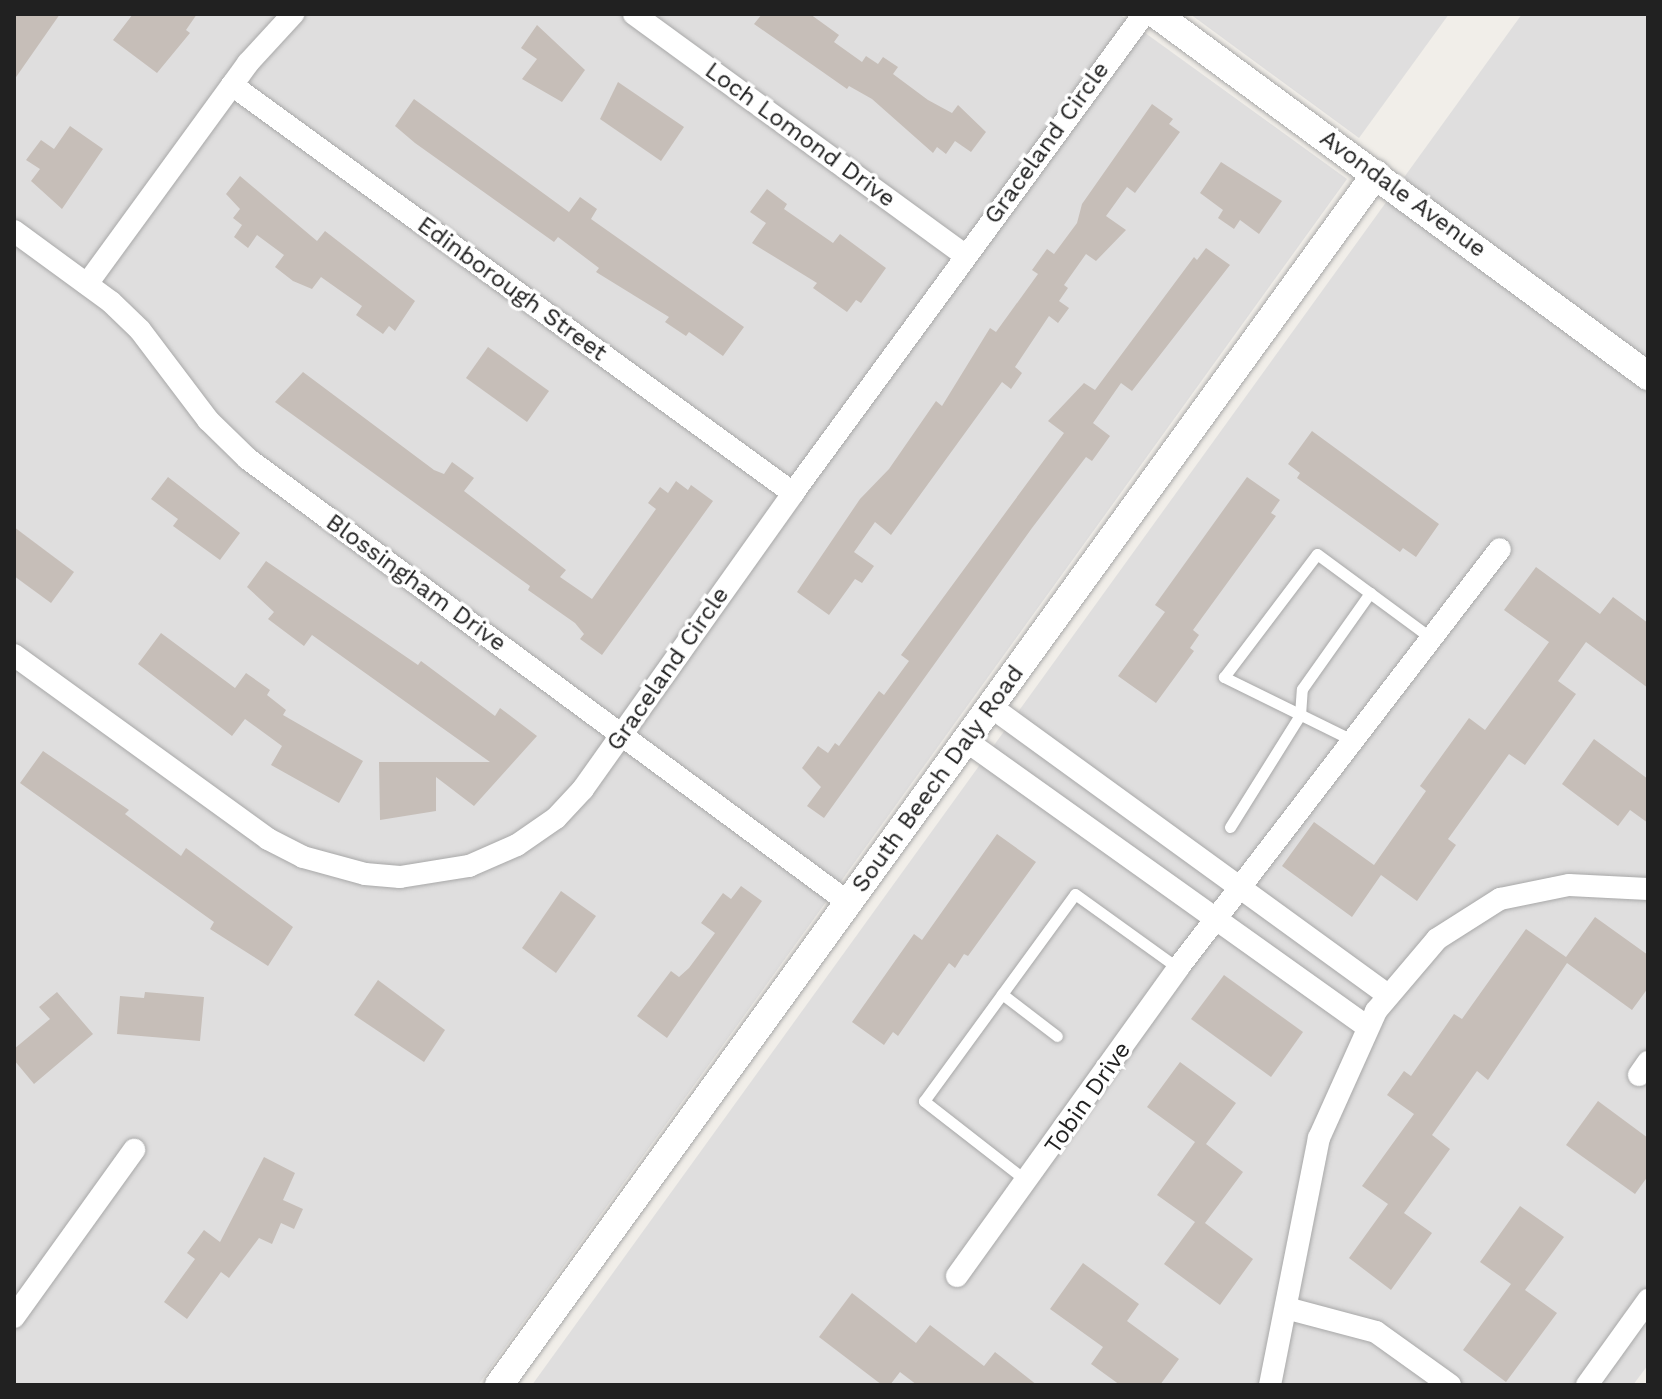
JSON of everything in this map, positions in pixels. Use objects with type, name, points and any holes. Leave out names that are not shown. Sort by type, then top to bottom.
[{"type":"street","points":[[87,284],[232,85],[293,14]]},
{"type":"street","name":"Loch Lomond Drive","points":[[634,14],[965,255]]},
{"type":"street","name":"Graceland Circle","points":[[14,655],[268,839],[303,857],[365,874],[434,874],[517,845],[556,818],[583,789],[965,255],[1144,14]]},
{"type":"street","name":"Avondale Avenue","points":[[1156,14],[1648,376]]},
{"type":"street","name":"Edinborough Street","points":[[232,85],[793,493]]},
{"type":"street","name":"South Beech Daly Road","points":[[499,1385],[1376,174]]},
{"type":"street","name":"Blossingham Drive","points":[[14,231],[87,284],[140,330],[208,420],[248,459],[849,903]]},
{"type":"street","name":"Tobin Drive","points":[[957,1276],[1029,1182],[1178,968],[1500,549]]},
{"type":"street","points":[[990,706],[1388,995]]},
{"type":"street","points":[[965,740],[1366,1026]]},
{"type":"street","points":[[1270,1385],[1319,1138],[1366,1026],[1388,995],[1437,939],[1500,899],[1569,885],[1648,889]]},
{"type":"street","points":[[14,1317],[134,1150]]},
{"type":"street","points":[[1587,1385],[1648,1300]]},
{"type":"street","points":[[1286,1308],[1376,1332],[1450,1385]]},
{"type":"lane","points":[[1352,740],[1224,677],[1317,554],[1431,638]]},
{"type":"lane","points":[[1230,827],[1300,715],[1302,689],[1370,593]]},
{"type":"lane","points":[[1029,1182],[924,1101],[1075,894],[1178,968]]},
{"type":"lane","points":[[1002,994],[1057,1036]]},
{"type":"shaded area","points":[[14,14],[1119,14],[1347,179],[478,1385],[14,1385]]},
{"type":"shaded area","points":[[1190,14],[1449,14],[1359,138]]},
{"type":"shaded area","points":[[1522,14],[1648,14],[1648,1365],[1633,1385],[532,1385]]},
{"type":"building","points":[[14,14],[60,14],[14,80]]},
{"type":"building","points":[[133,14],[197,14],[186,30],[190,33],[157,73],[113,40]]},
{"type":"building","points":[[762,14],[810,14],[839,35],[834,42],[862,62],[866,56],[878,64],[883,57],[898,67],[893,74],[928,100],[952,113],[958,105],[986,132],[971,152],[955,141],[946,154],[937,147],[933,153],[872,99],[849,86],[847,89],[754,24]]},
{"type":"building","points":[[537,25],[585,70],[562,102],[522,79],[537,59],[521,48]]},
{"type":"building","points":[[618,82],[684,127],[661,161],[600,119]]},
{"type":"building","points":[[414,99],[569,212],[580,197],[597,209],[591,219],[744,327],[723,356],[689,332],[686,336],[665,322],[669,317],[596,272],[599,268],[558,237],[554,242],[415,143],[395,126]]},
{"type":"building","points":[[1152,104],[1173,119],[1169,124],[1180,132],[1135,193],[1127,187],[1106,216],[1126,230],[1096,261],[1086,254],[1064,285],[1068,288],[1059,301],[1069,308],[1058,323],[1049,316],[1015,367],[1022,373],[1011,389],[1002,382],[891,535],[875,522],[854,552],[874,566],[862,583],[855,579],[829,615],[797,592],[860,499],[889,469],[936,401],[942,406],[990,328],[996,332],[1038,274],[1032,270],[1047,249],[1054,254],[1077,223],[1082,204]]},
{"type":"building","points":[[70,126],[103,149],[62,209],[31,181],[40,169],[26,160],[41,140],[54,149]]},
{"type":"building","points":[[1221,162],[1282,201],[1259,234],[1240,220],[1234,229],[1218,218],[1223,210],[1200,193]]},
{"type":"building","points":[[240,176],[317,241],[325,231],[415,301],[395,331],[389,326],[383,334],[356,315],[362,306],[321,277],[312,289],[293,281],[275,267],[284,255],[257,235],[248,248],[234,237],[242,225],[233,218],[240,209],[226,194]]},
{"type":"building","points":[[767,189],[787,204],[784,209],[833,243],[840,234],[886,268],[861,303],[856,300],[847,312],[813,288],[817,283],[752,243],[766,223],[750,212]]},
{"type":"building","points":[[1206,248],[1230,265],[1132,391],[1121,383],[1093,423],[1110,436],[1092,461],[1086,457],[1032,528],[824,818],[807,806],[821,787],[802,768],[818,746],[828,753],[835,743],[839,746],[879,691],[884,695],[909,661],[901,655],[1064,433],[1048,421],[1084,383],[1095,390],[1194,257],[1197,260]]},
{"type":"building","points":[[488,347],[549,391],[527,422],[466,378]]},
{"type":"building","points":[[303,372],[434,470],[444,474],[452,462],[474,478],[464,491],[566,570],[560,577],[592,599],[656,509],[648,503],[660,487],[668,493],[676,481],[688,490],[691,485],[713,501],[602,655],[580,639],[584,634],[575,623],[528,590],[530,586],[275,402]]},
{"type":"building","points":[[1312,431],[1439,524],[1416,557],[1403,548],[1400,552],[1297,478],[1300,473],[1288,464]]},
{"type":"building","points":[[168,477],[240,533],[220,560],[173,526],[178,519],[151,499]]},
{"type":"building","points":[[1247,477],[1280,500],[1271,513],[1276,516],[1193,630],[1199,635],[1190,648],[1194,651],[1156,703],[1118,676],[1165,612],[1155,605]]},
{"type":"building","points":[[14,527],[74,572],[51,603],[14,576]]},
{"type":"building","points":[[266,561],[418,665],[421,661],[495,716],[500,708],[537,736],[474,806],[436,777],[436,811],[380,820],[379,762],[490,762],[312,635],[304,646],[268,619],[274,612],[247,587]]},
{"type":"building","points":[[1536,567],[1600,614],[1613,597],[1648,623],[1648,688],[1586,642],[1558,681],[1576,694],[1525,765],[1509,754],[1448,839],[1456,845],[1417,901],[1381,875],[1352,917],[1282,866],[1314,822],[1374,865],[1426,791],[1420,786],[1469,718],[1485,730],[1549,642],[1504,610]]},
{"type":"building","points":[[161,633],[235,688],[246,673],[270,690],[267,695],[286,710],[283,715],[363,761],[339,803],[271,765],[282,746],[245,719],[232,736],[138,664]]},
{"type":"building","points":[[1594,739],[1648,779],[1648,823],[1630,810],[1618,826],[1562,784]]},
{"type":"building","points":[[43,751],[129,810],[125,814],[181,856],[186,848],[293,927],[268,966],[210,929],[214,922],[20,783]]},
{"type":"building","points":[[997,834],[1036,862],[968,956],[964,954],[955,968],[949,963],[898,1036],[893,1032],[884,1045],[852,1022],[914,934],[922,940]]},
{"type":"building","points":[[741,886],[762,901],[667,1038],[637,1016],[671,971],[679,977],[689,968],[715,933],[701,923],[723,893],[731,899]]},
{"type":"building","points":[[561,891],[596,916],[556,973],[522,948]]},
{"type":"building","points":[[1595,917],[1648,955],[1648,988],[1632,1010],[1567,963],[1488,1080],[1477,1071],[1432,1135],[1450,1149],[1404,1213],[1432,1233],[1391,1290],[1349,1258],[1388,1204],[1362,1186],[1414,1114],[1387,1095],[1404,1071],[1411,1076],[1454,1014],[1462,1019],[1526,929],[1566,957]]},
{"type":"building","points":[[1224,975],[1303,1032],[1271,1077],[1191,1019]]},
{"type":"building","points":[[378,980],[445,1030],[424,1062],[354,1015]]},
{"type":"building","points":[[57,992],[93,1034],[34,1084],[14,1060],[14,1049],[50,1019],[39,1007]]},
{"type":"building","points":[[145,992],[204,997],[200,1041],[117,1034],[120,996],[144,998]]},
{"type":"building","points":[[1180,1062],[1236,1103],[1206,1144],[1243,1172],[1205,1223],[1253,1259],[1220,1305],[1164,1264],[1195,1222],[1157,1195],[1195,1142],[1147,1107]]},
{"type":"building","points":[[1598,1101],[1648,1138],[1648,1176],[1635,1194],[1566,1145]]},
{"type":"building","points":[[264,1157],[295,1173],[283,1200],[303,1209],[294,1229],[281,1223],[272,1244],[259,1238],[229,1278],[221,1272],[187,1319],[164,1302],[195,1259],[187,1253],[204,1230],[220,1242]]},
{"type":"building","points":[[1520,1206],[1564,1237],[1525,1290],[1557,1313],[1506,1382],[1463,1350],[1511,1284],[1480,1262]]},
{"type":"building","points":[[1083,1263],[1139,1304],[1127,1321],[1179,1359],[1160,1385],[1120,1385],[1091,1364],[1103,1347],[1050,1309]]},
{"type":"building","points":[[852,1293],[916,1343],[930,1325],[984,1366],[995,1352],[1037,1385],[917,1385],[900,1372],[890,1385],[882,1385],[819,1337]]}]
